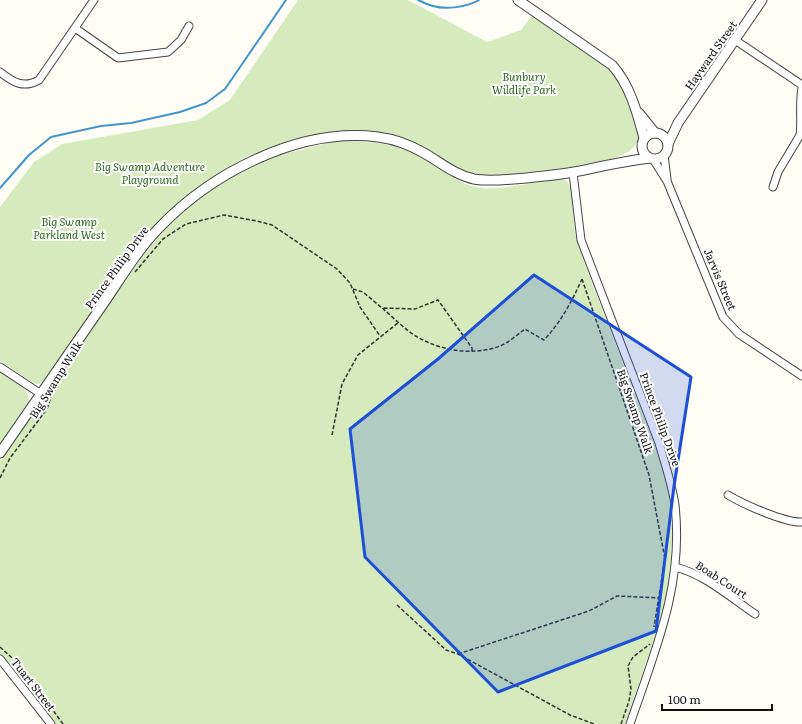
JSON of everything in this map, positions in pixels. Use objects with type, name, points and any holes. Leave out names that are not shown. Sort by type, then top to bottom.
[{"type":"street","points":[[0,72],[16,83],[22,85],[39,80],[94,0]]},
{"type":"street","points":[[518,0],[612,65],[623,78],[637,110],[644,153],[651,159],[664,155],[668,144],[637,110]]},
{"type":"street","name":"Hayward Street","points":[[668,144],[678,123],[762,0]]},
{"type":"street","points":[[75,28],[118,58],[168,52],[181,40],[189,26]]},
{"type":"street","points":[[735,40],[802,87],[800,97],[800,135],[778,172],[773,187]]},
{"type":"street","name":"Hayward Street","points":[[658,134],[678,123]]},
{"type":"street","points":[[643,142],[658,134]]},
{"type":"street","name":"Prince Philip Drive","points":[[0,453],[112,290],[157,230],[193,197],[243,165],[270,153],[322,139],[343,137],[373,137],[409,146],[451,170],[472,179],[491,181],[573,173],[622,161],[651,159]]},
{"type":"street","name":"Prince Philip Drive","points":[[622,161],[643,142]]},
{"type":"street","name":"Jarvis Street","points":[[664,155],[667,181]]},
{"type":"street","name":"Jarvis Street","points":[[651,159],[667,181],[723,317],[739,334],[802,376]]},
{"type":"street","name":"Prince Philip Drive","points":[[573,173],[581,240],[659,443],[669,476],[676,525],[675,567],[671,600],[630,724]]},
{"type":"street","points":[[0,366],[40,394]]},
{"type":"street","points":[[728,495],[741,503],[783,518],[802,522]]},
{"type":"street","name":"Boab Court","points":[[675,567],[687,570],[698,576],[755,614]]},
{"type":"street","name":"Tuart Street","points":[[2,664],[51,724]]},
{"type":"path","points":[[132,276],[163,239],[186,224],[224,215],[272,225],[337,269],[350,283],[360,307],[380,336]]},
{"type":"path","name":"Big Swamp Walk","points":[[353,289],[363,292],[418,337],[445,349],[472,351],[501,346],[525,329],[544,340],[555,328],[573,298],[582,278],[649,475],[665,559],[659,596]]},
{"type":"path","points":[[382,308],[415,309],[438,300],[472,348],[472,351]]},
{"type":"path","points":[[332,435],[342,384],[358,355],[399,322]]},
{"type":"path","name":"Big Swamp Walk","points":[[0,478],[10,458],[47,409],[52,394],[61,381]]},
{"type":"path","points":[[458,654],[589,611],[617,596],[659,596],[653,634]]},
{"type":"path","points":[[397,604],[446,650],[458,654],[570,715],[594,724]]},
{"type":"path","points":[[621,724],[629,701],[631,689],[628,666],[633,657],[652,642]]},
{"type":"path","points":[[0,647],[21,666],[63,724]]},
{"type":"highlighted area","points":[[534,275],[691,377],[674,486],[656,631],[498,692],[365,557],[350,429],[438,359]]},
{"type":"green space","name":"Big Swamp Parkland West","points":[[298,0],[408,0],[487,42],[521,30],[532,16],[606,64],[613,71],[624,89],[633,109],[639,140],[630,151],[615,158],[571,167],[489,177],[454,167],[412,141],[372,132],[277,147],[243,158],[195,190],[144,238],[44,381],[39,384],[33,383],[0,361],[0,207],[34,162],[62,144],[198,120],[230,100]]},
{"type":"green space","points":[[335,141],[369,142],[402,149],[424,158],[452,177],[464,183],[481,188],[503,188],[559,178],[567,181],[571,188],[575,234],[592,283],[657,451],[667,483],[671,512],[672,537],[669,582],[663,612],[625,724],[55,724],[19,674],[0,653],[0,461],[148,249],[183,210],[220,183],[272,157]]},
{"type":"green space","points":[[0,372],[23,388],[28,396],[29,402],[0,446]]},
{"type":"waterway","points":[[0,188],[29,155],[51,137],[101,126],[131,123],[180,112],[206,103],[225,89],[286,0]]},
{"type":"waterway","points":[[418,0],[431,6],[444,8],[463,6],[479,0]]},
{"type":"park label","name":"Bunbury Wildlife Park","points":[[524,82]]},
{"type":"park label","name":"Big Swamp Adventure Playground","points":[[150,172]]}]
